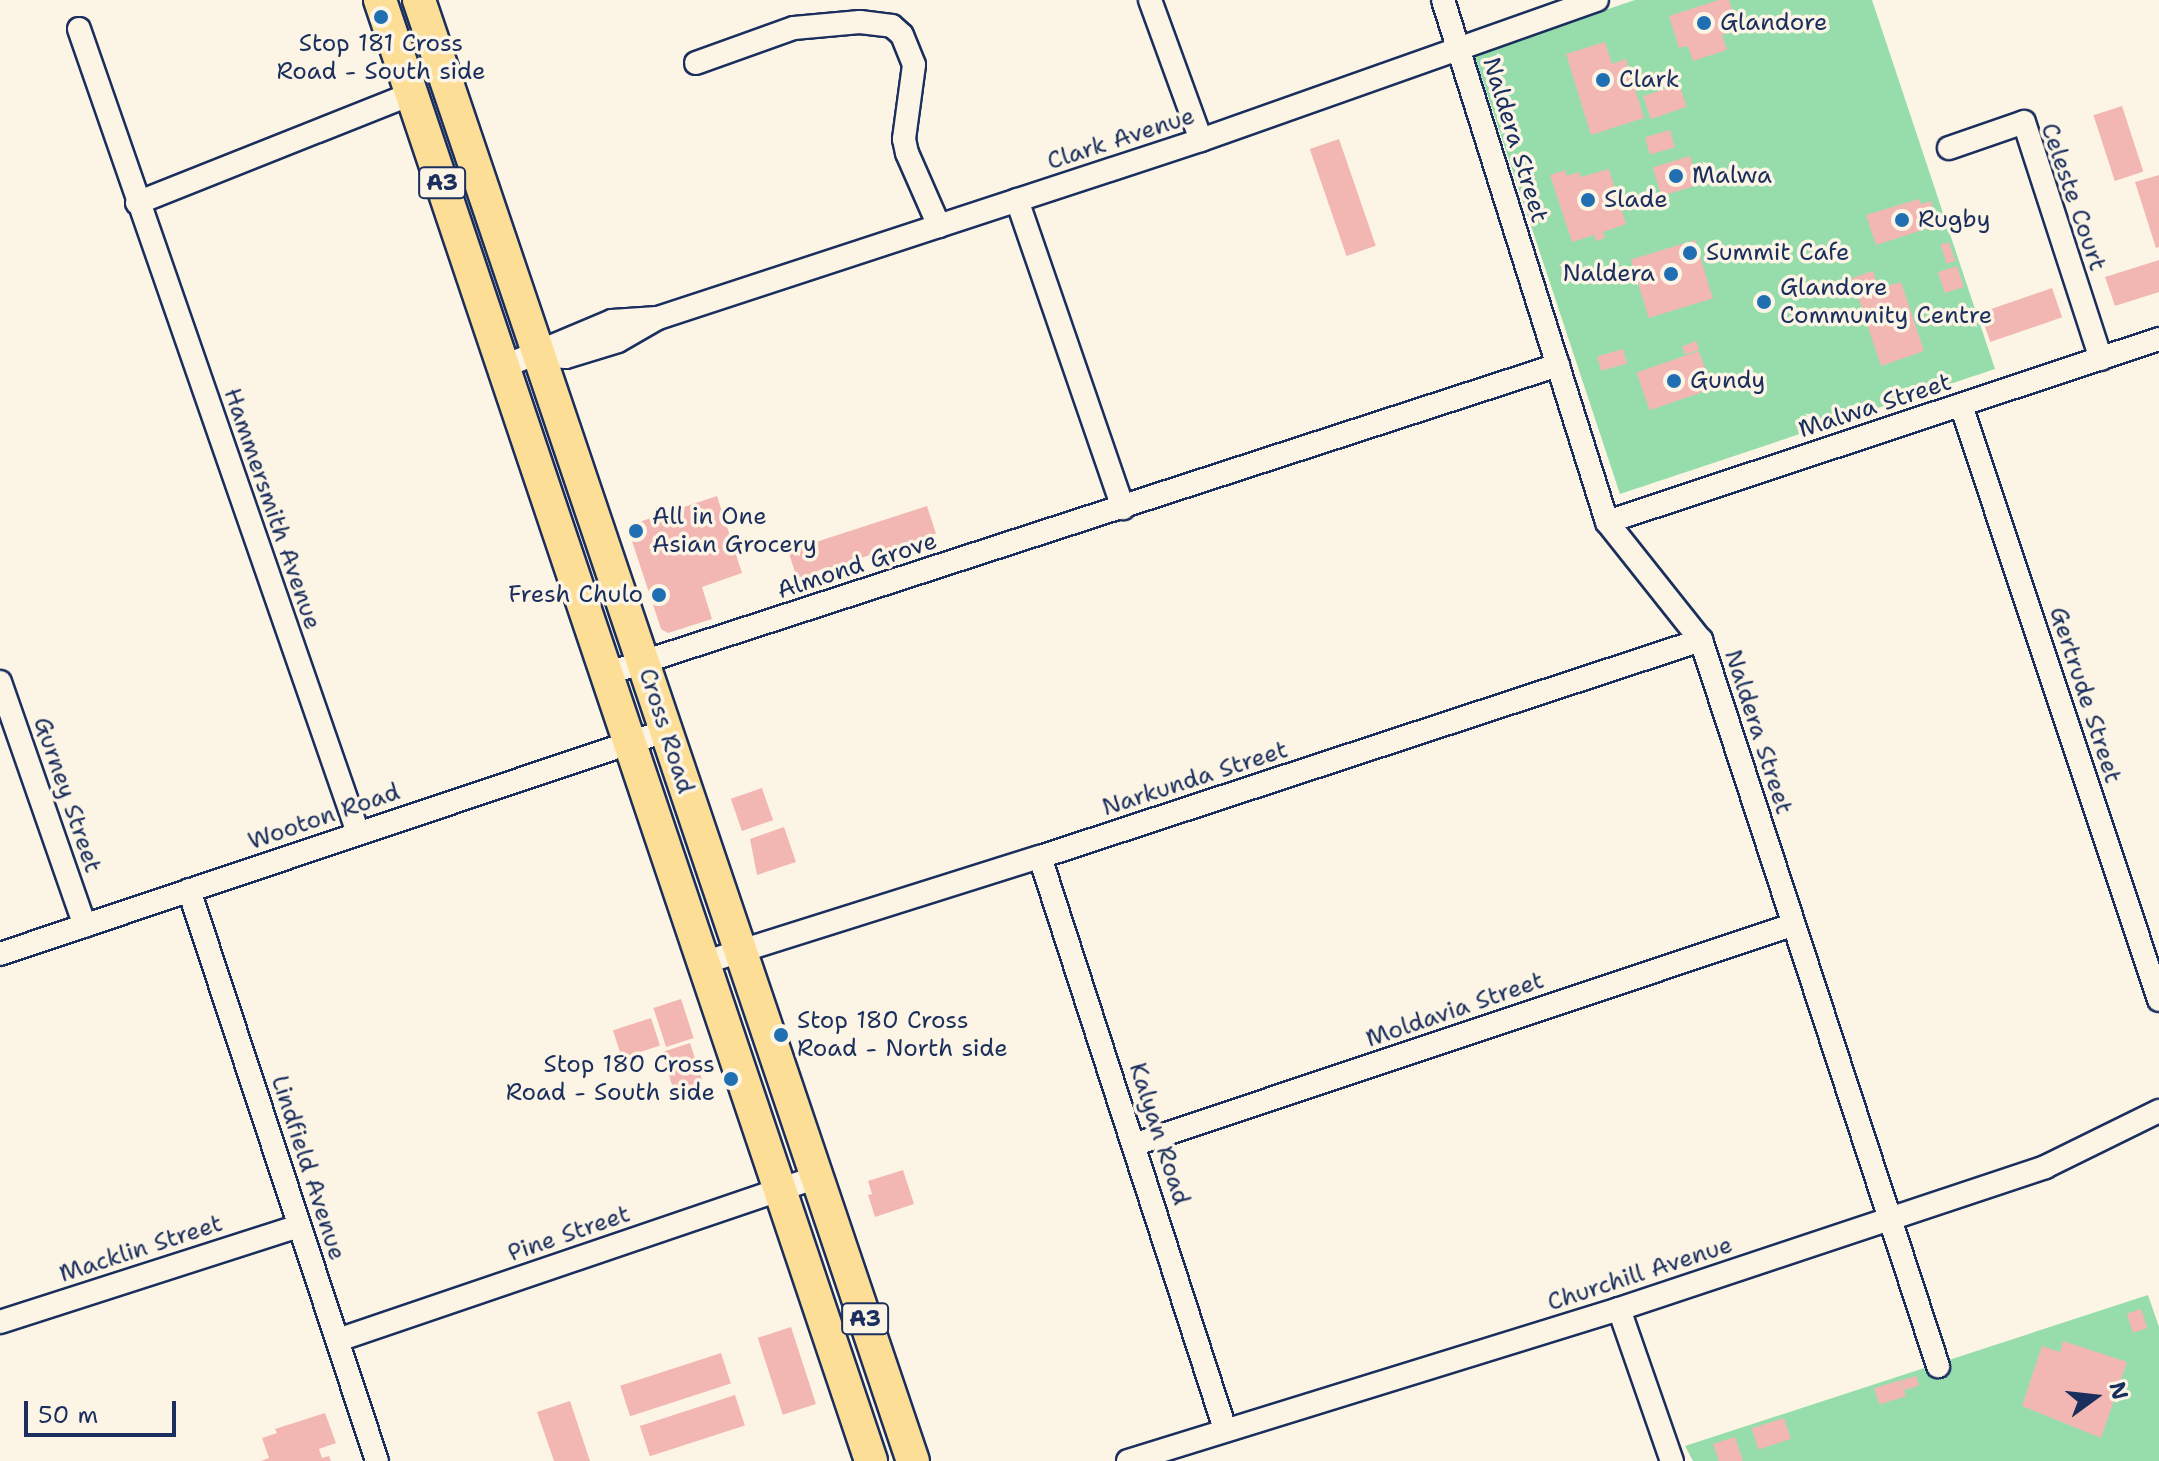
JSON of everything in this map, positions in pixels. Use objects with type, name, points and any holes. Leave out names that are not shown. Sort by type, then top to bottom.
[{"type":"highway","name":"Cross Road","points":[[380,0],[871,1461]]},
{"type":"highway","name":"Cross Road","points":[[419,0],[913,1461]]},
{"type":"street","points":[[1150,0],[1201,140]]},
{"type":"street","name":"Naldera Street","points":[[1443,0],[1607,522],[1701,640],[1938,1366]]},
{"type":"street","name":"Clark Avenue","points":[[503,367],[538,355],[560,340],[612,321],[658,318],[1201,140],[1597,0]]},
{"type":"street","points":[[696,63],[794,28],[860,22],[892,26],[902,35],[914,65],[904,139],[907,153],[939,226]]},
{"type":"street","name":"Hammersmith Avenue","points":[[79,29],[358,833]]},
{"type":"street","points":[[137,203],[413,93]]},
{"type":"street","name":"Celeste Court","points":[[1949,148],[2024,122],[2101,359]]},
{"type":"street","points":[[1017,200],[1123,508]]},
{"type":"street","name":"Malwa Street","points":[[1607,522],[2159,339]]},
{"type":"street","name":"Almond Grove","points":[[606,674],[1558,365]]},
{"type":"street","name":"Gertrude Street","points":[[1961,405],[2159,1000]]},
{"type":"street","name":"Narkunda Street","points":[[703,963],[1040,857],[1701,640]]},
{"type":"street","name":"Gurney Street","points":[[0,682],[85,926]]},
{"type":"street","name":"Wooton Road","points":[[0,954],[665,731]]},
{"type":"street","name":"Kalyan Road","points":[[1040,857],[1136,1144],[1225,1429]]},
{"type":"street","name":"Lindfield Avenue","points":[[189,890],[377,1461]]},
{"type":"street","name":"Moldavia Street","points":[[1136,1144],[1792,925]]},
{"type":"street","name":"Churchill Avenue","points":[[1128,1461],[1619,1309],[2045,1167],[2159,1111]]},
{"type":"street","name":"Pine Street","points":[[338,1340],[817,1177]]},
{"type":"street","name":"Macklin Street","points":[[0,1322],[299,1226]]},
{"type":"street","points":[[1619,1309],[1672,1461]]},
{"type":"green space","name":"Glandore Community Centre","points":[[1635,0],[1872,0],[1995,369],[1620,494],[1474,54]]},
{"type":"green space","points":[[2148,1295],[2159,1327],[2159,1461],[1693,1461],[1685,1446]]},
{"type":"building","name":"Glandore","points":[[1719,0],[1729,0],[1738,29],[1722,35],[1727,50],[1693,61],[1688,46],[1679,48],[1669,16]]},
{"type":"building","name":"Clark","points":[[1605,42],[1612,64],[1626,59],[1644,118],[1591,135],[1566,54]]},
{"type":"building","points":[[1679,84],[1687,107],[1651,119],[1643,96]]},
{"type":"building","points":[[2122,106],[2143,172],[2115,181],[2093,115]]},
{"type":"building","points":[[1670,130],[1675,147],[1650,154],[1645,137]]},
{"type":"building","points":[[1339,139],[1376,246],[1346,256],[1310,149]]},
{"type":"building","name":"Malwa","points":[[1690,156],[1699,185],[1661,196],[1653,167]]},
{"type":"building","name":"Slade","points":[[1609,169],[1626,224],[1603,232],[1605,238],[1596,241],[1594,235],[1572,242],[1550,175],[1565,170],[1567,176],[1579,172],[1581,177]]},
{"type":"building","points":[[2159,175],[2159,247],[2156,248],[2135,182]]},
{"type":"building","name":"Rugby","points":[[1919,199],[1921,204],[1931,201],[1938,225],[1876,245],[1866,215]]},
{"type":"building","name":"Naldera","points":[[1695,240],[1713,298],[1649,318],[1631,260]]},
{"type":"building","points":[[1949,242],[1955,261],[1947,264],[1940,245]]},
{"type":"building","points":[[2159,260],[2159,292],[2115,306],[2105,277]]},
{"type":"building","points":[[1957,266],[1964,287],[1945,293],[1938,272]]},
{"type":"building","points":[[1873,271],[1879,289],[1901,282],[1924,351],[1881,366],[1852,278]]},
{"type":"building","points":[[2052,288],[2062,317],[1990,342],[1980,313]]},
{"type":"building","points":[[1696,341],[1699,349],[1685,355],[1682,346]]},
{"type":"building","points":[[1623,349],[1627,363],[1601,371],[1597,356]]},
{"type":"building","name":"Gundy","points":[[1699,351],[1712,389],[1650,410],[1637,372]]},
{"type":"building","points":[[717,496],[742,573],[702,587],[712,619],[668,633],[661,629],[627,526]]},
{"type":"building","points":[[927,506],[936,534],[797,579],[788,551]]},
{"type":"building","points":[[762,788],[773,820],[742,831],[731,799]]},
{"type":"building","points":[[784,827],[796,862],[757,875],[750,839]]},
{"type":"building","points":[[681,999],[694,1038],[666,1047],[653,1008]]},
{"type":"building","points":[[651,1018],[660,1046],[622,1058],[613,1030]]},
{"type":"building","points":[[690,1043],[703,1082],[674,1091],[661,1052]]},
{"type":"building","points":[[903,1170],[914,1204],[875,1217],[868,1195],[872,1194],[868,1181]]},
{"type":"building","points":[[2141,1309],[2147,1328],[2133,1333],[2127,1314]]},
{"type":"building","points":[[791,1327],[816,1404],[783,1415],[758,1338]]},
{"type":"building","points":[[2063,1341],[2127,1362],[2101,1438],[2022,1406],[2042,1346],[2060,1352]]},
{"type":"building","points":[[721,1353],[731,1383],[630,1416],[620,1386]]},
{"type":"building","points":[[1916,1376],[1919,1386],[1905,1390],[1902,1380]]},
{"type":"building","points":[[1901,1380],[1906,1396],[1879,1404],[1874,1388]]},
{"type":"building","points":[[735,1395],[745,1425],[650,1456],[640,1426]]},
{"type":"building","points":[[570,1401],[590,1461],[554,1461],[537,1412]]},
{"type":"building","points":[[325,1413],[336,1443],[319,1449],[322,1458],[329,1456],[331,1461],[261,1461],[269,1458],[262,1438],[277,1433],[275,1429]]},
{"type":"building","points":[[1784,1418],[1791,1439],[1758,1449],[1752,1429]]},
{"type":"building","points":[[1735,1437],[1743,1461],[1719,1461],[1713,1444]]},
{"type":"place","name":"Stop 181 Cross Road - South side","points":[[381,17]]},
{"type":"place","name":"Glandore","points":[[1704,23]]},
{"type":"place","name":"Clark","points":[[1603,80]]},
{"type":"place","name":"Malwa","points":[[1676,176]]},
{"type":"place","name":"Slade","points":[[1588,200]]},
{"type":"place","name":"Rugby","points":[[1902,220]]},
{"type":"place","name":"Summit Cafe","points":[[1690,253]]},
{"type":"place","name":"Naldera","points":[[1671,274]]},
{"type":"place","name":"Glandore Community Centre","points":[[1764,302]]},
{"type":"place","name":"Gundy","points":[[1674,381]]},
{"type":"place","name":"All in One Asian Grocery","points":[[636,531]]},
{"type":"place","name":"Fresh Chulo","points":[[659,595]]},
{"type":"place","name":"Stop 180 Cross Road - North side","points":[[781,1035]]},
{"type":"place","name":"Stop 180 Cross Road - South side","points":[[731,1079]]}]
